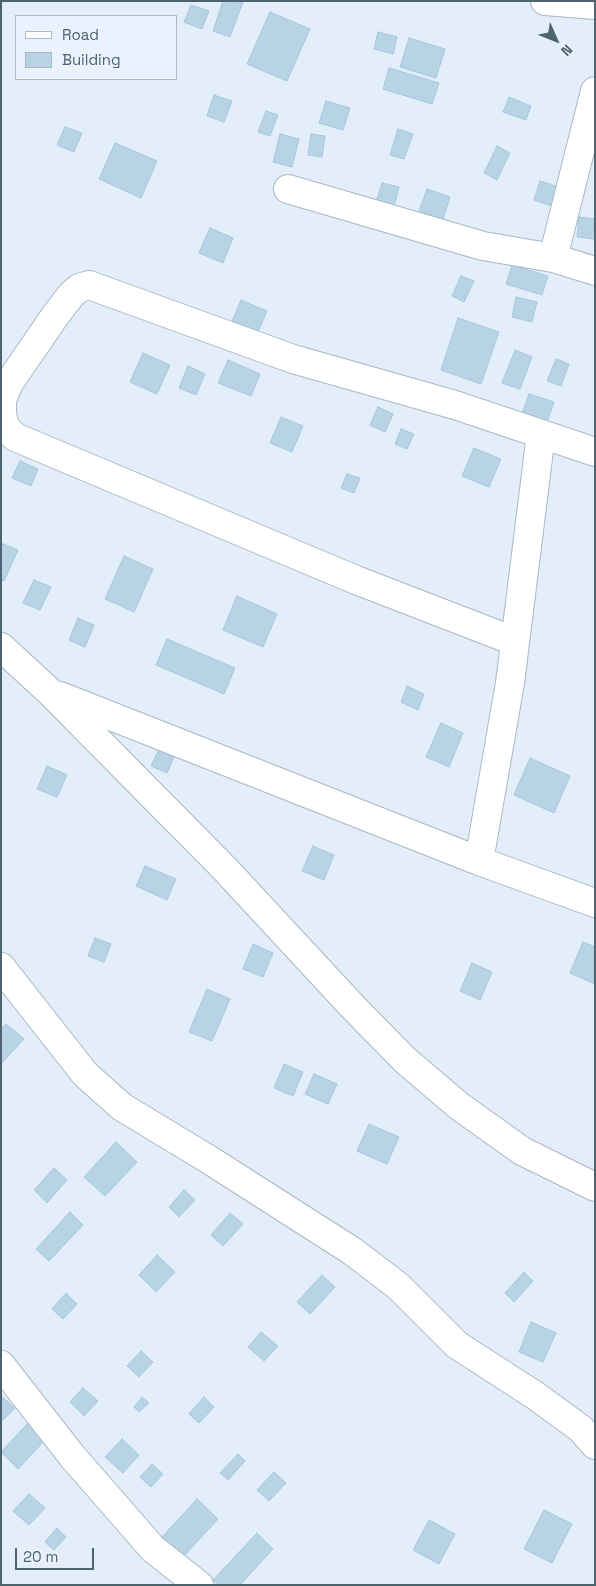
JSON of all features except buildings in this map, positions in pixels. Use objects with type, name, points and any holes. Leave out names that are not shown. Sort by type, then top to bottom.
[{"type":"street","points":[[545,1],[595,5]]},
{"type":"street","points":[[554,258],[595,91]]},
{"type":"street","points":[[288,189],[483,246],[554,258],[595,271]]},
{"type":"street","points":[[514,641],[380,590],[15,437],[5,427],[2,414],[2,400],[9,383],[71,295],[79,288],[89,285],[293,359],[446,402],[595,452]]},
{"type":"street","points":[[479,861],[510,683],[541,434]]},
{"type":"street","points":[[1,647],[50,692],[225,869],[353,1007],[406,1060],[459,1106],[522,1151],[595,1187]]},
{"type":"street","points":[[50,692],[479,861],[595,903]]},
{"type":"street","points":[[1,968],[85,1074],[122,1107],[208,1159],[352,1251],[398,1286],[457,1345],[536,1396],[581,1430],[595,1445]]},
{"type":"street","points":[[1,1365],[72,1456],[153,1549],[199,1585]]}]
